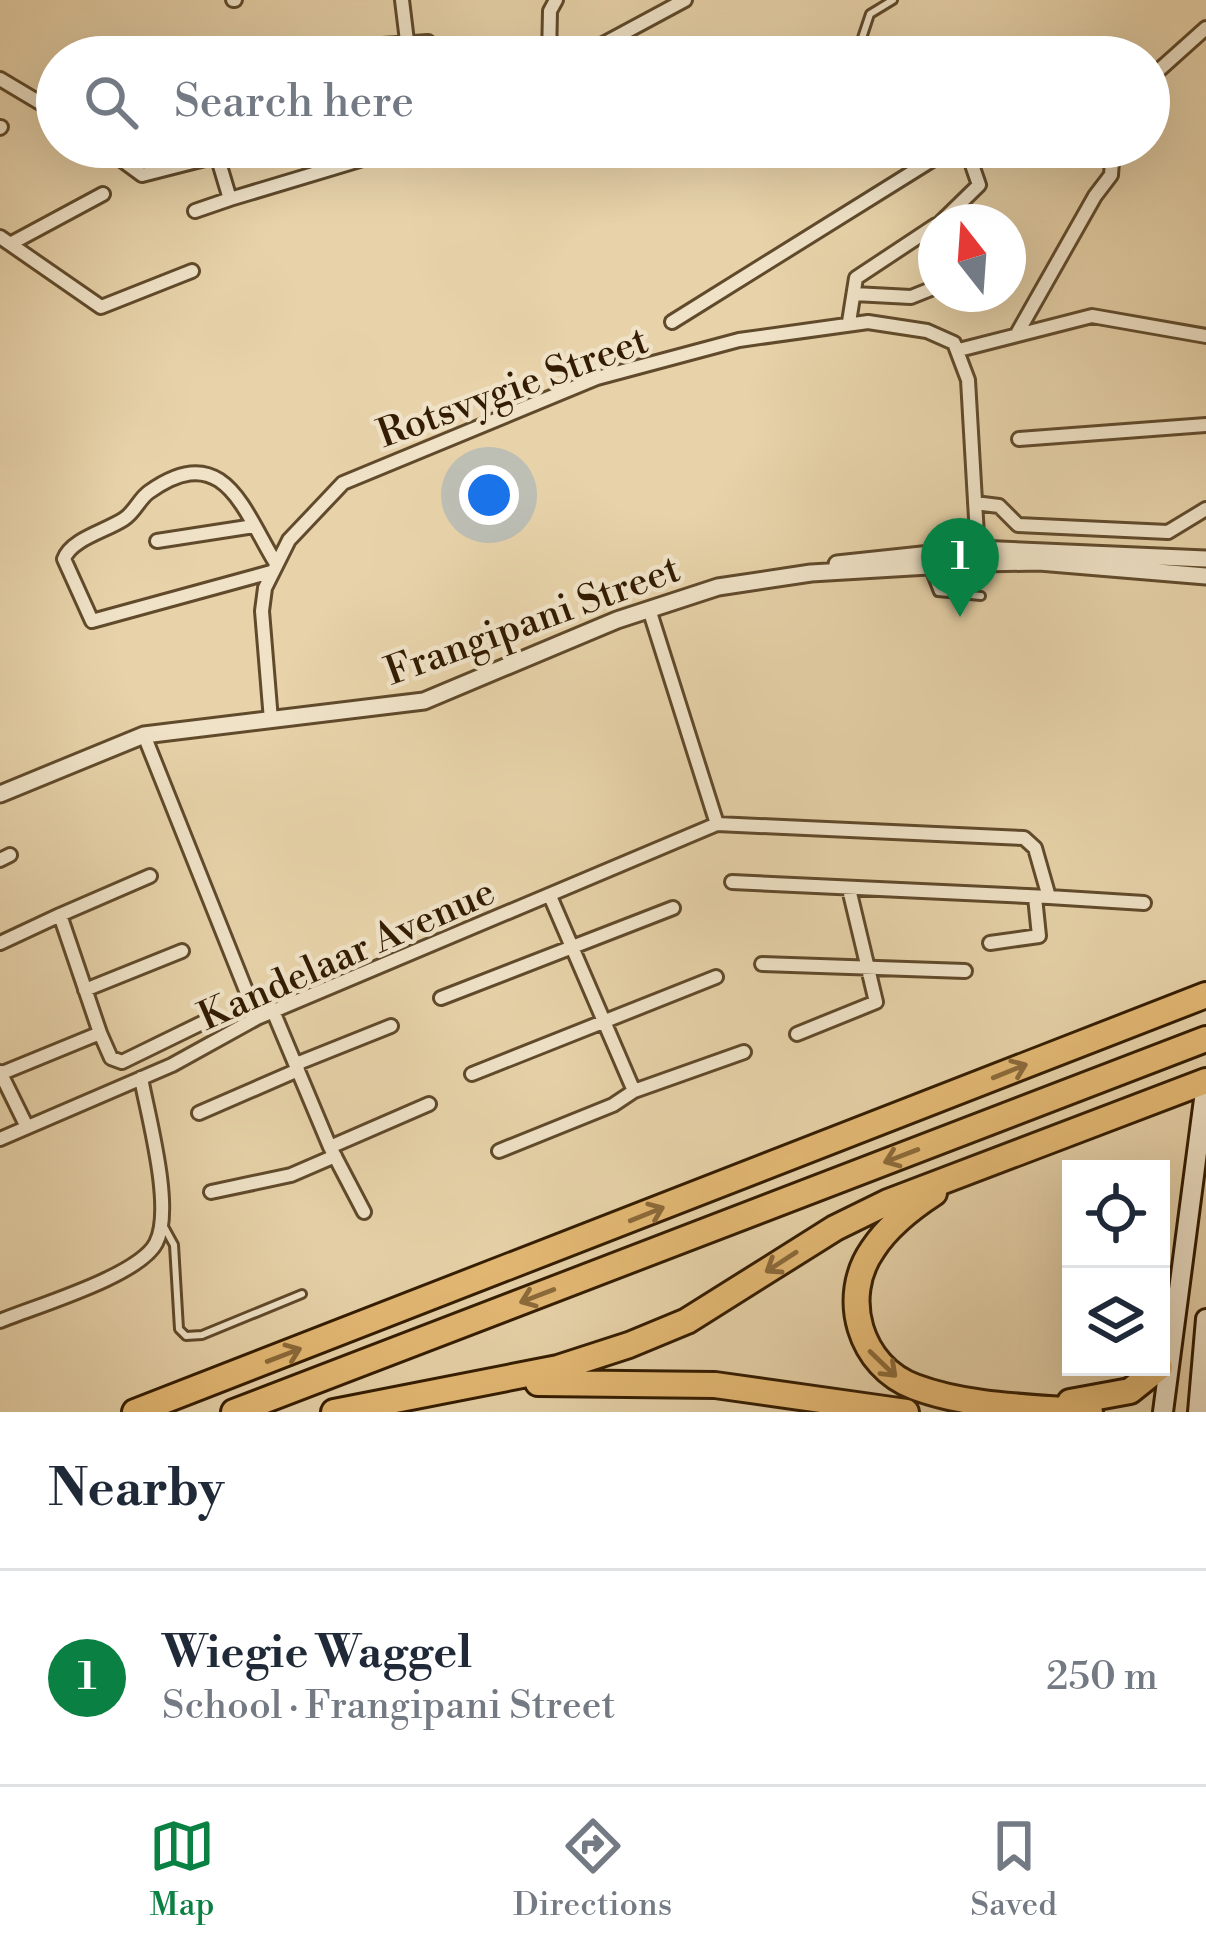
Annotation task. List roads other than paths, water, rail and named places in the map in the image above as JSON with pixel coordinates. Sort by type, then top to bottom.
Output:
[{"type":"highway","points":[[135,1412],[1199,996]]},
{"type":"highway","points":[[234,1412],[1206,1039]]},
{"type":"highway","points":[[334,1412],[558,1368],[658,1334],[856,1216],[1206,1085]]},
{"type":"highway","points":[[961,1175],[904,1215],[872,1250],[856,1298],[862,1336],[873,1355],[910,1386],[1090,1412]]},
{"type":"highway","points":[[1038,1407],[1130,1391],[1146,1376]]},
{"type":"highway","points":[[458,1388],[553,1382],[715,1385],[906,1412]]},
{"type":"main road","points":[[1170,1316],[1206,1085]]},
{"type":"main road","points":[[1198,1412],[1206,1319]]},
{"type":"main road","points":[[1163,1376],[1163,1412]]},
{"type":"street","points":[[402,0],[406,36]]},
{"type":"street","points":[[549,36],[549,16],[556,0]]},
{"type":"street","points":[[618,36],[685,0]]},
{"type":"street","points":[[1170,60],[1206,28]]},
{"type":"street","points":[[0,79],[36,100]]},
{"type":"street","points":[[132,168],[142,175],[175,168]]},
{"type":"street","points":[[221,168],[230,200]]},
{"type":"street","points":[[195,212],[334,168]]},
{"type":"street","points":[[672,322],[919,168]]},
{"type":"street","points":[[960,204],[979,185],[973,168]]},
{"type":"street","points":[[1018,332],[1095,196],[1107,185],[1110,168]]},
{"type":"street","points":[[103,194],[5,241],[100,307],[192,271]]},
{"type":"street","points":[[849,322],[856,278],[918,237]]},
{"type":"street","points":[[854,294],[918,294]]},
{"type":"street","points":[[978,556],[968,380],[959,350],[1018,332],[1100,316],[1206,337]]},
{"type":"street","name":"Rotsvygie Street","points":[[272,720],[262,611],[273,567],[304,520],[343,483],[542,398],[740,340],[849,322],[927,331],[959,350]]},
{"type":"street","points":[[1019,439],[1206,425]]},
{"type":"street","points":[[196,472],[211,472],[228,483],[254,526],[273,567],[92,621],[64,559],[69,549],[127,517],[150,491],[196,472]]},
{"type":"street","points":[[975,503],[999,506],[1018,525],[1168,532],[1206,509]]},
{"type":"street","points":[[157,542],[254,526]]},
{"type":"street","name":"Frangipani Street","points":[[0,794],[144,735],[424,700],[649,609],[718,587],[978,556],[1206,576]]},
{"type":"street","name":"Frangipani Street","points":[[811,573],[867,559],[1206,560]]},
{"type":"street","points":[[649,609],[717,824],[1024,838],[1035,848],[1042,897],[1039,936],[990,943]]},
{"type":"street","points":[[144,735],[257,1018]]},
{"type":"street","name":"Kandelaar Avenue","points":[[0,1138],[141,1078],[257,1018],[717,824]]},
{"type":"street","points":[[0,943],[150,876]]},
{"type":"street","points":[[732,882],[1144,903]]},
{"type":"street","points":[[797,1034],[874,1005],[849,890]]},
{"type":"street","points":[[550,896],[634,1091]]},
{"type":"street","points":[[441,998],[673,908]]},
{"type":"street","points":[[60,915],[111,1058],[122,1062],[206,1021]]},
{"type":"street","points":[[85,990],[182,951]]},
{"type":"street","points":[[762,964],[965,971]]},
{"type":"street","points":[[472,1074],[716,977]]},
{"type":"street","points":[[273,1011],[332,1151],[364,1212]]},
{"type":"street","points":[[199,1113],[391,1026]]},
{"type":"street","points":[[26,1127],[0,1073],[100,1033]]},
{"type":"street","points":[[499,1151],[613,1105],[634,1091],[744,1052]]},
{"type":"street","points":[[0,1321],[138,1262],[156,1244],[161,1222],[141,1078]]},
{"type":"street","points":[[211,1192],[291,1175],[429,1103]]},
{"type":"lane","points":[[863,36],[870,14],[893,0]]},
{"type":"lane","points":[[929,565],[938,592],[981,596]]},
{"type":"lane","points":[[161,1222],[174,1245],[179,1329],[186,1336],[202,1335],[302,1294]]},
{"type":"place","name":"Wiegie Waggel","points":[[960,617]]}]
